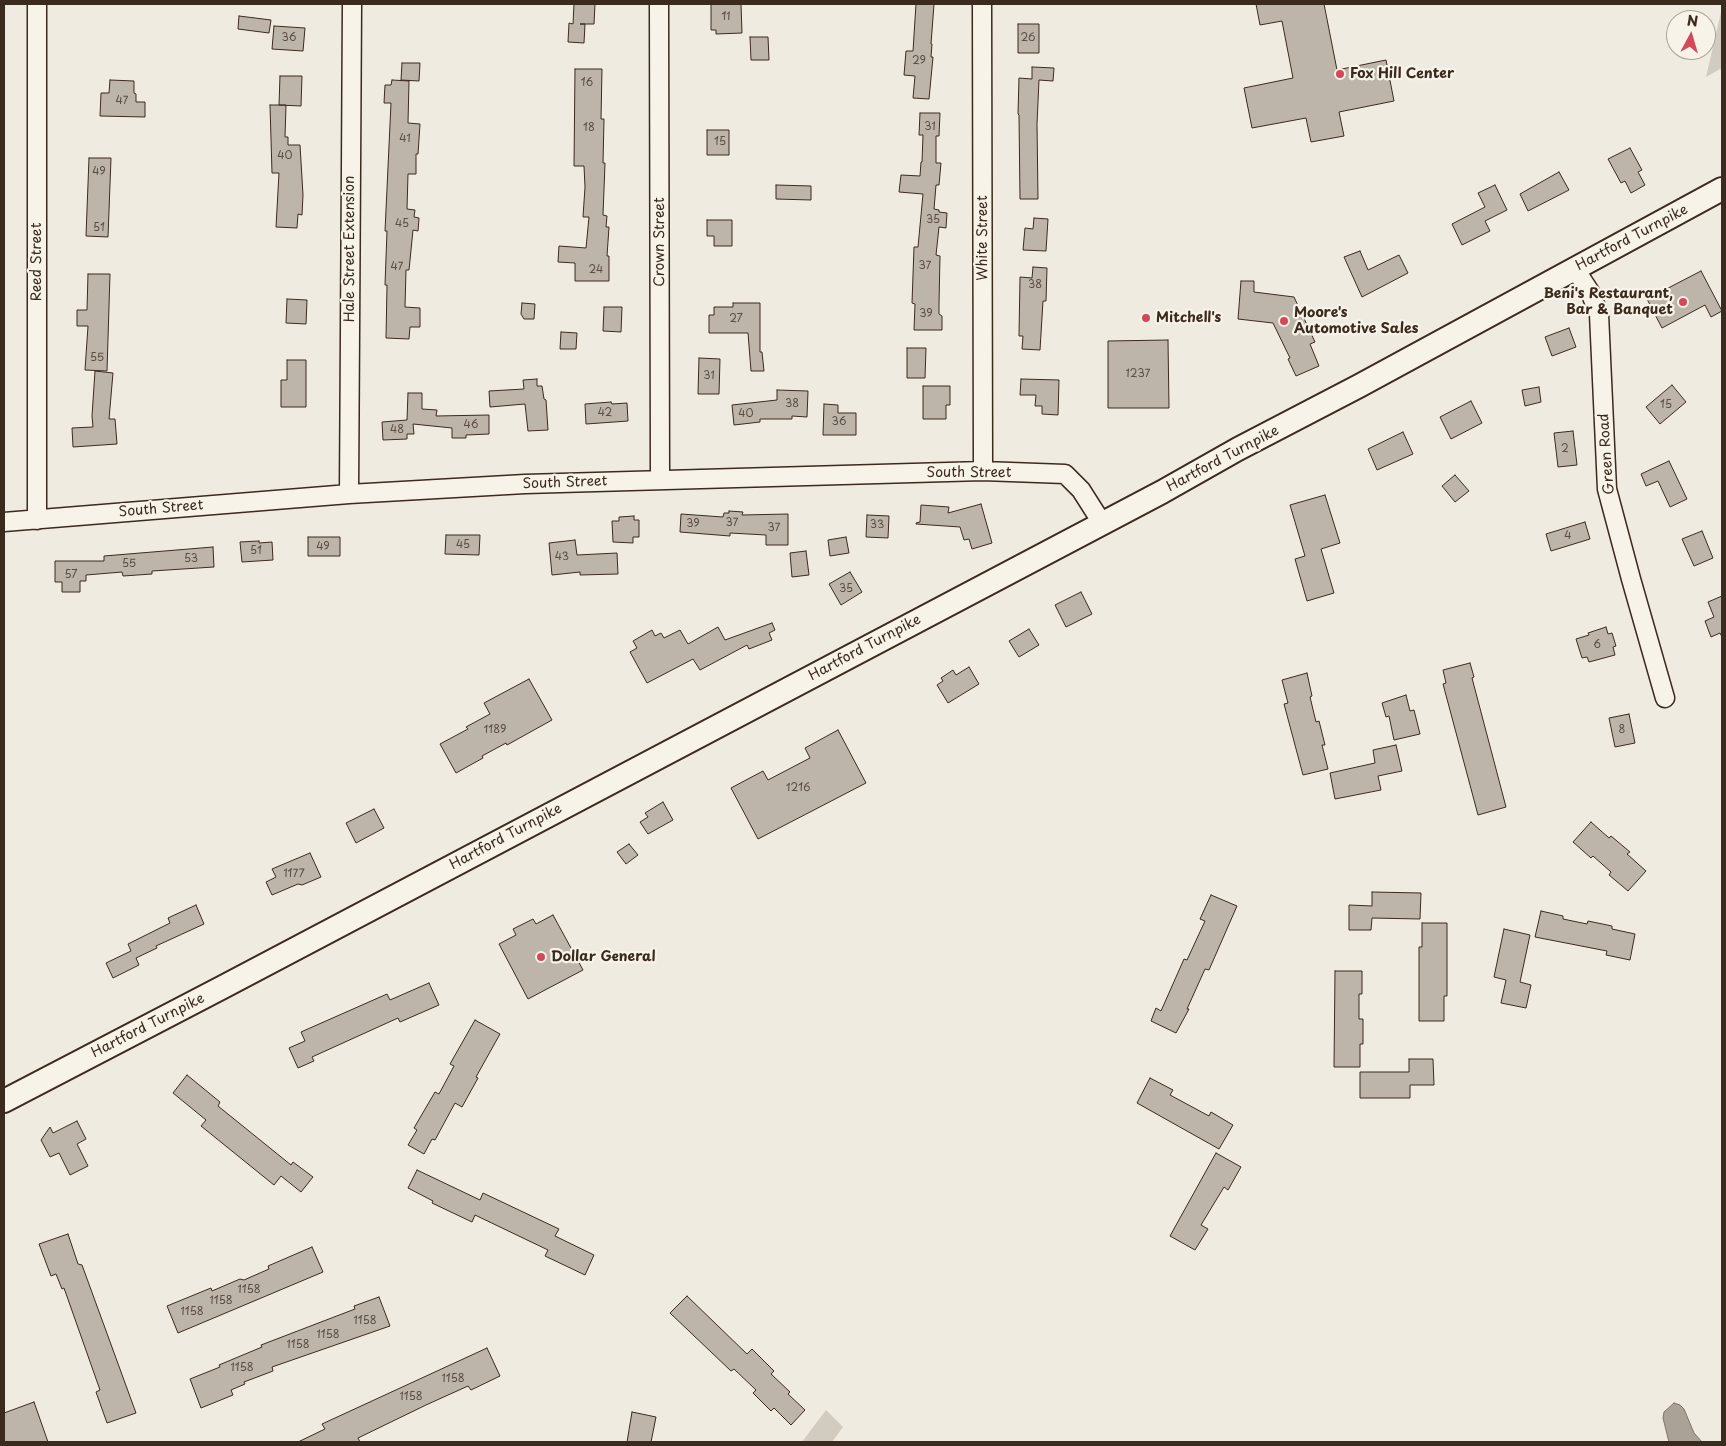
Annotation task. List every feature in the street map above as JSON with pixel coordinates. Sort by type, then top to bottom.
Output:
[{"type":"main road","name":"Hartford Turnpike","points":[[4,1101],[1102,523],[1722,189]]},
{"type":"street","name":"Reed Street","points":[[37,4],[37,520]]},
{"type":"street","name":"Hale Street Extension","points":[[349,494],[352,4]]},
{"type":"street","name":"Crown Street","points":[[659,4],[660,480]]},
{"type":"street","name":"White Street","points":[[982,4],[984,471]]},
{"type":"street","name":"Green Road","points":[[1575,269],[1590,292],[1599,314],[1607,488],[1665,698]]},
{"type":"street","name":"South Street","points":[[4,522],[349,494],[525,484],[984,471],[1065,474],[1082,490],[1102,523]]},
{"type":"shaded area","points":[[1722,8],[1722,72],[1720,69],[1706,77],[1710,60],[1716,60],[1716,34]]},
{"type":"shaded area","points":[[1674,1403],[1684,1409],[1694,1433],[1702,1442],[1669,1442],[1663,1418],[1664,1412]]},
{"type":"shaded area","points":[[826,1410],[843,1427],[832,1442],[802,1442]]},
{"type":"building","points":[[574,4],[595,4],[594,24],[585,24],[584,43],[568,42],[569,23],[573,24]]},
{"type":"building","points":[[711,4],[741,4],[742,33],[716,34],[716,30],[711,30]]},
{"type":"building","points":[[916,4],[934,4],[931,44],[931,57],[933,57],[929,99],[913,98],[915,76],[904,75],[906,51],[913,51]]},
{"type":"building","name":"Fox Hill Center","points":[[1256,4],[1324,4],[1337,70],[1386,60],[1394,101],[1339,112],[1344,136],[1311,142],[1306,118],[1252,128],[1244,88],[1293,78],[1282,21],[1260,25]]},
{"type":"building","points":[[239,16],[271,20],[269,33],[238,29]]},
{"type":"building","points":[[1018,24],[1039,24],[1039,53],[1018,53]]},
{"type":"building","points":[[274,26],[305,28],[303,51],[272,49]]},
{"type":"building","points":[[750,37],[768,37],[769,60],[751,60]]},
{"type":"building","points":[[402,63],[420,63],[419,81],[401,80]]},
{"type":"building","points":[[1032,67],[1054,68],[1053,81],[1039,80],[1037,124],[1038,199],[1020,199],[1019,78],[1032,79]]},
{"type":"building","points":[[575,69],[602,69],[601,119],[604,119],[603,163],[605,163],[603,215],[607,216],[606,227],[609,227],[607,256],[609,256],[609,281],[575,281],[575,263],[558,262],[559,246],[586,248],[589,217],[583,217],[584,166],[574,166]]},
{"type":"building","points":[[280,76],[302,76],[301,106],[279,105]]},
{"type":"building","points":[[110,80],[134,81],[136,102],[145,102],[145,117],[100,116],[101,93],[109,93]]},
{"type":"building","points":[[392,80],[409,81],[408,123],[420,124],[418,154],[416,154],[416,174],[408,174],[407,209],[415,210],[414,217],[419,218],[418,231],[413,230],[409,270],[406,270],[405,307],[420,308],[420,327],[410,327],[409,339],[386,338],[387,231],[385,231],[391,103],[384,103],[385,85],[391,85]]},
{"type":"building","points":[[270,105],[286,105],[285,137],[288,137],[288,145],[300,145],[303,195],[302,215],[298,214],[297,228],[276,227],[279,173],[272,173]]},
{"type":"building","points":[[920,113],[940,113],[939,136],[936,136],[936,163],[941,163],[939,185],[936,185],[934,209],[947,213],[946,228],[939,227],[936,255],[940,256],[939,314],[942,316],[942,330],[914,330],[915,304],[912,303],[914,247],[918,247],[923,194],[899,192],[901,175],[920,176],[923,135],[919,135]]},
{"type":"building","points":[[707,130],[729,130],[729,155],[707,155]]},
{"type":"building","points":[[1630,148],[1642,170],[1638,172],[1645,185],[1631,193],[1625,181],[1621,183],[1608,159]]},
{"type":"building","points":[[89,158],[111,158],[108,237],[86,236]]},
{"type":"building","points":[[1559,172],[1569,190],[1528,211],[1520,194]]},
{"type":"building","points":[[776,185],[811,186],[811,200],[776,199]]},
{"type":"building","points":[[1495,185],[1507,210],[1485,221],[1490,231],[1462,245],[1452,224],[1485,207],[1478,193]]},
{"type":"building","points":[[1034,218],[1048,219],[1046,251],[1023,250],[1025,228],[1033,229]]},
{"type":"building","points":[[707,220],[732,220],[732,246],[714,246],[714,236],[707,236]]},
{"type":"building","points":[[1360,251],[1368,270],[1399,255],[1408,273],[1362,297],[1344,257]]},
{"type":"building","points":[[1033,267],[1047,268],[1046,301],[1043,301],[1040,350],[1022,349],[1023,336],[1019,336],[1020,277],[1032,278]]},
{"type":"building","name":"Beni's Restaurant, Bar & Banquet","points":[[1701,271],[1722,311],[1711,317],[1705,305],[1662,328],[1647,299]]},
{"type":"building","points":[[88,274],[110,274],[107,371],[85,370],[88,326],[77,326],[77,310],[87,310]]},
{"type":"building","points":[[1241,281],[1254,281],[1254,292],[1294,297],[1315,342],[1310,344],[1319,366],[1296,376],[1288,359],[1290,358],[1273,323],[1238,319]]},
{"type":"building","points":[[287,299],[307,300],[306,324],[286,323]]},
{"type":"building","points":[[522,303],[535,304],[534,319],[524,319],[521,314]]},
{"type":"building","points":[[733,303],[760,303],[760,352],[762,352],[764,371],[751,371],[748,333],[709,333],[709,315],[714,315],[714,307],[733,307]]},
{"type":"building","points":[[604,307],[622,307],[621,332],[603,331]]},
{"type":"building","points":[[1569,328],[1576,347],[1552,356],[1545,337]]},
{"type":"building","points":[[561,332],[577,333],[576,349],[560,349]]},
{"type":"building","points":[[1168,340],[1169,408],[1108,408],[1108,341]]},
{"type":"building","points":[[907,348],[926,348],[925,378],[907,378]]},
{"type":"building","points":[[699,358],[720,359],[719,394],[698,394]]},
{"type":"building","points":[[287,360],[306,360],[306,407],[281,407],[281,380],[287,380]]},
{"type":"building","points":[[95,371],[113,373],[109,419],[115,419],[117,444],[73,447],[72,428],[93,427]]},
{"type":"building","points":[[537,379],[537,386],[542,386],[544,399],[546,400],[548,430],[528,431],[525,404],[490,407],[489,391],[524,389],[523,380]]},
{"type":"building","points":[[1021,379],[1059,380],[1058,415],[1042,414],[1042,406],[1035,406],[1036,395],[1020,395]]},
{"type":"building","points":[[1672,385],[1686,402],[1660,424],[1646,407]]},
{"type":"building","points":[[923,386],[950,386],[950,405],[946,405],[946,419],[923,419]]},
{"type":"building","points":[[1539,387],[1541,402],[1525,406],[1522,390]]},
{"type":"building","points":[[777,390],[808,391],[807,417],[792,416],[792,419],[760,419],[760,422],[734,425],[732,405],[777,400]]},
{"type":"building","points":[[408,393],[422,393],[422,409],[437,410],[436,416],[489,415],[489,434],[466,435],[466,438],[452,438],[452,428],[413,424],[414,434],[407,434],[407,439],[383,440],[382,422],[407,420]]},
{"type":"building","points":[[1471,401],[1482,423],[1451,439],[1440,417]]},
{"type":"building","points":[[611,402],[612,404],[627,403],[628,421],[586,424],[585,404]]},
{"type":"building","points":[[824,404],[838,405],[838,413],[856,413],[856,435],[823,435]]},
{"type":"building","points":[[1573,431],[1577,465],[1558,467],[1554,433]]},
{"type":"building","points":[[1403,432],[1413,454],[1377,470],[1368,449]]},
{"type":"building","points":[[1669,461],[1687,499],[1670,507],[1658,481],[1646,486],[1641,474]]},
{"type":"building","points":[[1455,475],[1469,491],[1455,502],[1442,486]]},
{"type":"building","points":[[1325,495],[1340,543],[1321,549],[1334,593],[1307,601],[1295,559],[1305,556],[1290,505]]},
{"type":"building","points":[[981,504],[992,543],[972,549],[969,539],[964,540],[960,527],[916,524],[920,522],[921,505],[949,507],[948,513]]},
{"type":"building","points":[[729,511],[743,512],[742,515],[788,514],[788,545],[766,545],[766,535],[730,533],[730,536],[680,532],[681,514],[723,517],[724,513],[729,513]]},
{"type":"building","points":[[867,515],[889,516],[888,538],[866,537]]},
{"type":"building","points":[[634,516],[634,520],[639,520],[639,537],[633,537],[633,543],[613,542],[612,521],[619,521],[619,517]]},
{"type":"building","points":[[1585,522],[1590,539],[1551,551],[1546,534]]},
{"type":"building","points":[[1702,531],[1713,558],[1694,566],[1682,539]]},
{"type":"building","points":[[446,535],[480,535],[479,555],[445,554]]},
{"type":"building","points":[[308,537],[340,537],[340,556],[308,556]]},
{"type":"building","points":[[846,537],[849,553],[830,556],[828,540]]},
{"type":"building","points":[[575,540],[577,555],[617,553],[618,574],[580,575],[580,572],[552,575],[549,543]]},
{"type":"building","points":[[259,541],[259,543],[272,542],[273,560],[242,562],[240,542]]},
{"type":"building","points":[[213,547],[214,567],[152,571],[152,574],[123,576],[122,572],[86,575],[86,581],[80,581],[80,592],[62,592],[62,582],[55,582],[55,561],[104,561],[104,556]]},
{"type":"building","points":[[806,551],[809,575],[792,577],[790,553]]},
{"type":"building","points":[[850,572],[862,592],[841,605],[829,584]]},
{"type":"building","points":[[1081,592],[1092,614],[1066,627],[1055,605]]},
{"type":"building","points":[[1722,596],[1722,637],[1720,633],[1711,637],[1705,621],[1714,617],[1708,602]]},
{"type":"building","points":[[772,623],[775,630],[769,633],[772,640],[749,649],[747,645],[700,670],[693,659],[647,683],[630,652],[637,648],[633,641],[652,630],[655,636],[661,633],[664,638],[680,630],[688,644],[718,627],[725,640]]},
{"type":"building","points":[[1606,627],[1608,634],[1612,633],[1616,646],[1613,647],[1615,655],[1589,662],[1587,657],[1582,658],[1576,639]]},
{"type":"building","points":[[1029,629],[1039,645],[1019,657],[1009,641]]},
{"type":"building","points":[[1470,663],[1474,677],[1472,678],[1506,807],[1478,815],[1443,684],[1446,683],[1443,670]]},
{"type":"building","points":[[969,667],[979,684],[948,703],[937,685],[943,681],[941,678],[953,670],[956,675]]},
{"type":"building","points":[[1307,673],[1316,722],[1319,721],[1325,745],[1322,745],[1328,769],[1303,775],[1284,704],[1288,703],[1282,680]]},
{"type":"building","points":[[529,679],[552,720],[507,745],[506,743],[482,756],[483,758],[456,773],[440,744],[468,729],[466,727],[490,714],[484,703]]},
{"type":"building","points":[[1406,695],[1410,711],[1414,710],[1420,734],[1394,740],[1389,716],[1386,717],[1382,703]]},
{"type":"building","points":[[1629,714],[1635,743],[1615,747],[1609,718]]},
{"type":"building","points":[[838,730],[866,783],[758,839],[731,788],[763,771],[768,780],[810,758],[805,748]]},
{"type":"building","points":[[1396,745],[1402,771],[1378,776],[1381,790],[1335,799],[1330,773],[1375,763],[1373,750]]},
{"type":"building","points":[[663,802],[673,820],[648,834],[640,822],[648,817],[645,813]]},
{"type":"building","points":[[374,809],[384,828],[356,843],[346,823]]},
{"type":"building","points":[[1591,822],[1609,838],[1611,836],[1630,852],[1627,854],[1646,871],[1628,891],[1609,875],[1611,872],[1573,842]]},
{"type":"building","points":[[629,844],[638,855],[626,864],[617,852]]},
{"type":"building","points":[[310,853],[321,877],[272,895],[266,882],[276,877],[272,869]]},
{"type":"building","points":[[1372,892],[1421,893],[1420,919],[1372,918],[1371,930],[1349,930],[1349,905],[1372,906]]},
{"type":"building","points":[[1211,895],[1237,906],[1209,970],[1205,969],[1187,1009],[1189,1009],[1176,1033],[1151,1021],[1156,1008],[1161,1011],[1184,959],[1187,960],[1205,921],[1200,919]]},
{"type":"building","points":[[196,905],[204,924],[156,946],[157,948],[136,958],[139,965],[113,978],[106,963],[131,951],[128,944],[170,923],[168,918]]},
{"type":"building","points":[[1541,911],[1563,916],[1563,919],[1587,924],[1588,921],[1612,926],[1612,929],[1635,934],[1630,960],[1606,955],[1607,951],[1535,937]]},
{"type":"building","name":"Dollar General","points":[[553,915],[583,970],[528,999],[499,944],[516,935],[513,929],[533,919],[536,924]]},
{"type":"building","points":[[1422,923],[1447,923],[1447,996],[1444,996],[1444,1021],[1419,1021],[1419,947],[1422,947]]},
{"type":"building","points":[[1504,929],[1530,935],[1520,982],[1531,985],[1526,1008],[1501,1003],[1506,980],[1494,977]]},
{"type":"building","points":[[1335,971],[1362,971],[1362,994],[1359,994],[1359,1019],[1363,1019],[1363,1044],[1360,1044],[1360,1067],[1334,1067]]},
{"type":"building","points":[[429,983],[439,1005],[400,1022],[398,1018],[312,1057],[314,1061],[298,1068],[289,1048],[305,1041],[301,1032],[387,994],[390,1000]]},
{"type":"building","points":[[475,1020],[500,1034],[462,1107],[455,1103],[435,1140],[432,1139],[424,1154],[408,1145],[417,1130],[414,1128],[435,1092],[439,1094],[454,1066],[450,1064]]},
{"type":"building","points":[[1409,1059],[1433,1059],[1434,1085],[1410,1085],[1410,1098],[1360,1098],[1360,1072],[1409,1072]]},
{"type":"building","points":[[187,1075],[220,1102],[218,1106],[291,1165],[293,1162],[313,1177],[301,1192],[281,1176],[274,1185],[201,1126],[206,1120],[173,1093]]},
{"type":"building","points":[[1150,1078],[1173,1090],[1170,1095],[1209,1116],[1211,1112],[1233,1125],[1219,1149],[1137,1103]]},
{"type":"building","points":[[77,1121],[86,1139],[77,1144],[88,1166],[70,1175],[59,1153],[50,1157],[41,1140],[50,1127],[53,1133]]},
{"type":"building","points":[[1216,1153],[1241,1167],[1228,1190],[1224,1187],[1201,1225],[1208,1229],[1195,1250],[1170,1236]]},
{"type":"building","points":[[417,1170],[480,1200],[483,1193],[559,1229],[555,1236],[594,1255],[585,1275],[545,1256],[548,1250],[475,1215],[472,1222],[432,1203],[433,1201],[408,1188]]},
{"type":"building","points":[[68,1234],[78,1264],[82,1265],[136,1413],[107,1423],[96,1392],[100,1390],[64,1288],[62,1289],[56,1274],[51,1276],[39,1244]]},
{"type":"building","points":[[312,1247],[323,1272],[178,1333],[167,1306],[211,1288],[212,1291],[240,1279],[244,1280],[269,1269],[268,1266]]},
{"type":"building","points":[[687,1296],[747,1354],[752,1349],[774,1371],[771,1374],[805,1410],[791,1425],[774,1408],[771,1411],[753,1393],[756,1390],[734,1369],[731,1371],[670,1313]]},
{"type":"building","points":[[379,1297],[390,1326],[272,1367],[273,1371],[244,1382],[245,1384],[231,1390],[233,1395],[201,1408],[190,1379],[262,1347],[261,1345],[355,1309],[354,1306]]},
{"type":"building","points":[[487,1348],[500,1376],[471,1390],[468,1386],[426,1405],[358,1438],[360,1442],[298,1442],[325,1429],[322,1424]]},
{"type":"building","points":[[34,1402],[48,1442],[4,1442],[4,1413]]},
{"type":"building","points":[[632,1412],[656,1417],[651,1442],[627,1442]]},
{"type":"place","name":"Fox Hill Center","points":[[1340,74]]},
{"type":"place","name":"Beni's Restaurant, Bar & Banquet","points":[[1683,302]]},
{"type":"place","name":"Mitchell's","points":[[1146,318]]},
{"type":"place","name":"Moore's Automotive Sales","points":[[1284,321]]},
{"type":"place","name":"Dollar General","points":[[541,957]]}]
